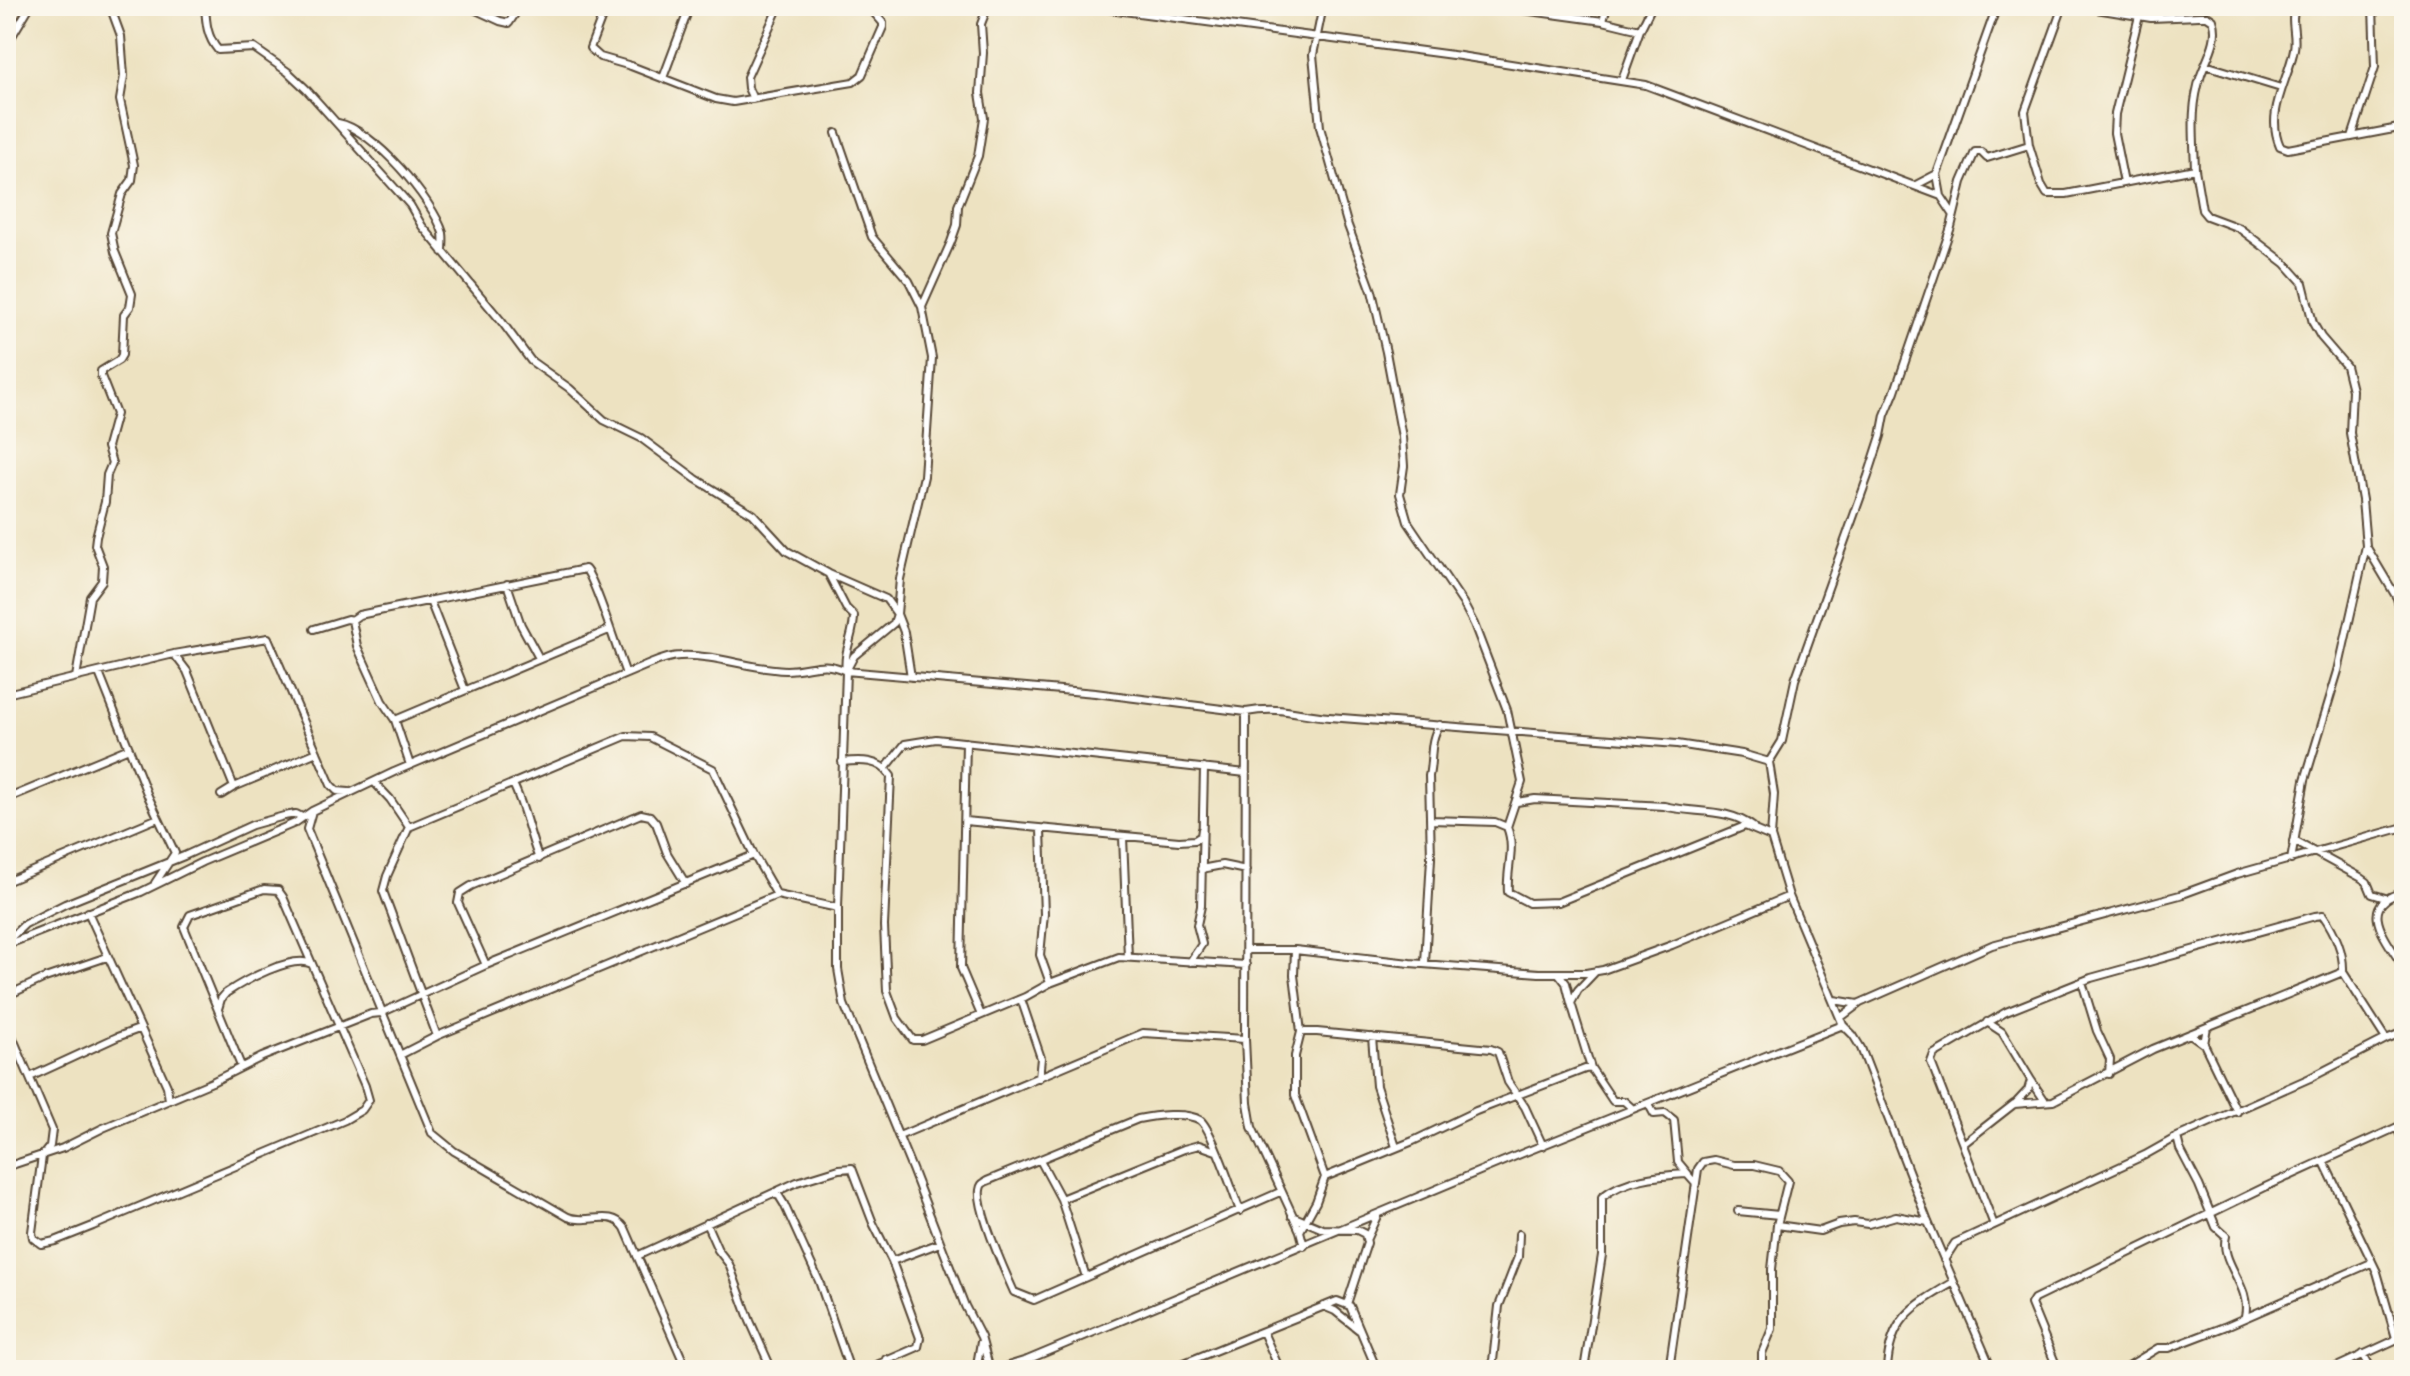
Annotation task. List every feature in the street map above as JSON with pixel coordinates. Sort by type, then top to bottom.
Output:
[{"type":"highway","points":[[6,18],[13,6]]},
{"type":"street","points":[[6,46],[30,6]]},
{"type":"street","points":[[76,677],[90,597],[102,581],[103,566],[95,545],[105,502],[107,475],[112,463],[107,447],[116,414],[105,393],[101,371],[122,355],[124,315],[130,307],[132,294],[115,252],[111,233],[122,194],[132,180],[134,165],[120,100],[124,76],[121,36],[110,6]]},
{"type":"street","points":[[209,6],[206,28],[218,50],[254,48],[288,72],[410,205],[422,226],[531,361],[569,388],[604,420],[641,438],[696,479],[753,514],[787,551],[886,599],[897,614],[904,632],[911,677]]},
{"type":"street","points":[[467,6],[509,23],[520,6]]},
{"type":"street","points":[[606,6],[590,48],[600,57],[716,99],[733,102],[853,82],[862,75],[883,27],[868,6]]},
{"type":"street","points":[[663,78],[690,6]]},
{"type":"street","points":[[753,99],[747,77],[779,6]]},
{"type":"street","points":[[922,307],[951,242],[957,225],[958,206],[975,169],[980,148],[984,118],[980,93],[983,53],[981,24],[988,6]]},
{"type":"street","points":[[1086,6],[1622,80],[1661,89],[1941,196]]},
{"type":"street","points":[[1323,6],[1313,55],[1320,127],[1347,223],[1372,291],[1399,416],[1404,466],[1400,494],[1408,522],[1474,624],[1512,731],[1522,782],[1507,827],[1512,848],[1508,892],[1529,903],[1568,899],[1745,826],[1771,837]]},
{"type":"street","points":[[1494,6],[1532,8],[1640,30]]},
{"type":"street","points":[[1603,21],[1607,6]]},
{"type":"street","points":[[1622,80],[1652,6]]},
{"type":"street","points":[[1953,214],[1941,196],[1937,174],[1997,6]]},
{"type":"street","points":[[2063,6],[2025,111],[2029,145],[2047,194],[2066,194],[2195,169]]},
{"type":"street","points":[[2078,6],[2139,16],[2207,16],[2213,20],[2215,35],[2192,118],[2195,169],[2202,210],[2207,216],[2239,228],[2285,263],[2303,283],[2308,309],[2321,337],[2346,366],[2353,406],[2350,433],[2362,500],[2366,546],[2341,659],[2305,780],[2291,860]]},
{"type":"street","points":[[2296,6],[2291,20],[2295,46],[2281,88],[2274,133],[2284,149],[2404,127]]},
{"type":"street","points":[[2352,137],[2375,67],[2373,6]]},
{"type":"street","points":[[2124,183],[2114,133],[2115,114],[2139,16]]},
{"type":"street","points":[[2205,65],[2281,88]]},
{"type":"street","points":[[338,123],[352,127],[380,147],[415,185],[443,233],[443,252]]},
{"type":"street","points":[[836,133],[872,237],[909,281],[922,307],[932,358],[924,476],[900,579],[897,614],[894,623],[854,656],[846,671]]},
{"type":"street","points":[[1992,1370],[1934,1237],[1861,1048],[1842,1022],[1789,896],[1771,837],[1774,794],[1769,762],[1782,741],[1795,680],[1868,476],[1962,182],[1975,152],[1981,152],[1987,158],[2029,145]]},
{"type":"street","points":[[1914,186],[1937,174]]},
{"type":"street","points":[[2366,546],[2397,598],[2404,625]]},
{"type":"street","points":[[314,629],[352,620],[359,615],[585,569],[593,579],[626,674]]},
{"type":"street","points":[[829,574],[846,608],[854,616],[846,653],[838,908],[838,969],[844,1004],[992,1370],[1027,1360],[1842,1022],[1858,1004],[1992,945],[2180,895],[2237,874],[2404,827]]},
{"type":"street","points":[[507,584],[521,625],[539,658]]},
{"type":"street","points":[[430,601],[465,690]]},
{"type":"street","points":[[352,620],[357,646],[382,701],[395,720],[410,765]]},
{"type":"street","points":[[395,720],[609,630]]},
{"type":"street","points":[[6,694],[174,654],[268,638],[331,785],[337,791],[349,792]]},
{"type":"street","points":[[174,654],[187,671],[234,787]]},
{"type":"street","points":[[6,944],[152,886],[295,823],[349,792],[563,698],[678,655],[790,670],[821,664],[834,665],[846,671],[1095,693],[1246,712],[1290,709],[1303,714],[1677,744],[1742,754],[1769,762]]},
{"type":"street","points":[[99,673],[175,853],[202,862]]},
{"type":"street","points":[[1487,729],[1503,721],[1507,710]]},
{"type":"street","points":[[1246,712],[1245,1039],[1252,1127],[1304,1246]]},
{"type":"street","points":[[1425,963],[1431,820],[1429,776],[1433,764],[1434,734],[1440,725]]},
{"type":"street","points":[[437,1036],[383,891],[409,827],[626,736],[650,737],[713,769],[777,895]]},
{"type":"street","points":[[886,768],[905,744],[936,739],[1246,773]]},
{"type":"street","points":[[966,742],[961,968],[981,1015]]},
{"type":"street","points":[[6,799],[129,748]]},
{"type":"street","points":[[221,795],[317,752]]},
{"type":"street","points":[[842,762],[868,761],[886,768],[891,776],[884,938],[887,991],[905,1033],[913,1040],[922,1040],[1021,999],[1050,983],[1119,957],[1246,965]]},
{"type":"street","points":[[1190,962],[1202,944],[1197,925],[1201,906],[1204,768]]},
{"type":"street","points":[[374,782],[409,827]]},
{"type":"street","points":[[513,784],[522,802],[539,859]]},
{"type":"street","points":[[323,806],[331,794],[331,785]]},
{"type":"street","points":[[1517,802],[1535,799],[1664,806],[1684,811],[1715,812],[1744,820],[1755,829]]},
{"type":"street","points":[[312,811],[307,829],[432,1133],[443,1143],[568,1217],[579,1221],[609,1217],[620,1221],[687,1370]]},
{"type":"street","points":[[6,944],[17,930],[37,917],[252,825],[296,814],[302,817]]},
{"type":"street","points":[[486,965],[458,903],[460,893],[641,814],[650,816],[656,823],[667,853],[686,884]]},
{"type":"street","points":[[6,882],[158,818]]},
{"type":"street","points":[[1431,820],[1495,822],[1507,827]]},
{"type":"street","points":[[965,821],[1123,837],[1195,840],[1201,836],[1202,829]]},
{"type":"street","points":[[295,823],[307,829]]},
{"type":"street","points":[[1041,830],[1044,914],[1040,955],[1050,983]]},
{"type":"street","points":[[1123,837],[1128,957]]},
{"type":"street","points":[[2294,841],[2367,882],[2377,907],[2376,918],[2404,968]]},
{"type":"street","points":[[152,886],[175,853]]},
{"type":"street","points":[[6,1167],[42,1156],[212,1082],[241,1066],[381,1013],[486,965],[754,855]]},
{"type":"street","points":[[1201,869],[1222,865],[1246,870]]},
{"type":"street","points":[[6,1022],[52,1130],[50,1146],[42,1156],[32,1232],[33,1238],[41,1244],[105,1221],[357,1114],[369,1100],[278,890],[264,889],[190,915],[184,927],[241,1066]]},
{"type":"street","points":[[2377,907],[2385,898],[2404,892]]},
{"type":"street","points":[[2372,894],[2385,898]]},
{"type":"street","points":[[400,1055],[437,1036],[777,895],[838,908]]},
{"type":"street","points":[[1247,950],[1295,950],[1558,973],[1596,971],[1672,945],[1789,896]]},
{"type":"street","points":[[88,912],[167,1086],[169,1100]]},
{"type":"street","points":[[1994,1225],[1931,1062],[1934,1054],[2002,1014],[2082,982],[2248,933],[2323,915],[2343,957],[2343,972],[2386,1039]]},
{"type":"street","points":[[1295,950],[1294,975],[1301,1032],[1295,1056],[1295,1095],[1325,1177],[1300,1231]]},
{"type":"street","points":[[6,996],[45,978],[107,957]]},
{"type":"street","points":[[218,1009],[226,993],[277,967],[296,960],[312,964]]},
{"type":"street","points":[[1571,1003],[1578,990],[1596,971]]},
{"type":"street","points":[[2014,1104],[2053,1101],[2153,1049],[2343,972]]},
{"type":"street","points":[[1558,973],[1566,983],[1591,1068],[1613,1101],[1624,1101],[1633,1109]]},
{"type":"street","points":[[2082,982],[2097,1031],[2110,1059],[2109,1074]]},
{"type":"street","points":[[1021,999],[1037,1039],[1041,1058],[1039,1078]]},
{"type":"street","points":[[1834,1000],[1858,1004]]},
{"type":"street","points":[[1999,1029],[2002,1014]]},
{"type":"street","points":[[1987,1022],[1999,1029],[2045,1101]]},
{"type":"street","points":[[2204,1044],[2207,1027]]},
{"type":"street","points":[[30,1077],[139,1029]]},
{"type":"street","points":[[1301,1032],[1498,1052],[1515,1096],[1525,1107],[1543,1146]]},
{"type":"street","points":[[1944,1260],[1955,1243],[2404,1032]]},
{"type":"street","points":[[899,1136],[1143,1033],[1245,1039]]},
{"type":"street","points":[[2190,1034],[2204,1044],[2237,1112]]},
{"type":"street","points":[[1372,1037],[1376,1086],[1396,1147]]},
{"type":"street","points":[[1325,1177],[1515,1096],[1591,1068]]},
{"type":"street","points":[[1963,1144],[2014,1104],[2028,1090],[2031,1080]]},
{"type":"street","points":[[1648,1103],[1654,1114],[1665,1113],[1674,1120],[1678,1162],[1696,1185]]},
{"type":"street","points":[[1240,1211],[1202,1121],[1158,1114],[1138,1119],[982,1184],[979,1194],[993,1244],[1014,1292],[1034,1300],[1240,1211],[1280,1192]]},
{"type":"street","points":[[2058,1370],[2031,1304],[2034,1299],[2400,1126],[2404,1144]]},
{"type":"street","points":[[2177,1137],[2210,1215],[2216,1227],[2226,1236],[2226,1253],[2247,1297],[2245,1316]]},
{"type":"street","points":[[1061,1199],[1184,1149],[1199,1145],[1216,1151]]},
{"type":"street","points":[[1040,1160],[1061,1199],[1086,1277]]},
{"type":"street","points":[[1669,1370],[1698,1169],[1703,1162],[1714,1160],[1779,1171],[1788,1181],[1777,1225],[1772,1269],[1772,1329],[1762,1353],[1762,1370]]},
{"type":"street","points":[[2324,1162],[2377,1272],[2400,1337],[2330,1370]]},
{"type":"street","points":[[637,1256],[797,1182],[852,1168],[873,1223],[892,1261],[920,1338],[918,1347],[865,1370]]},
{"type":"street","points":[[1584,1370],[1602,1255],[1602,1197],[1645,1177],[1687,1174],[1698,1169]]},
{"type":"street","points":[[773,1194],[779,1196],[784,1204],[819,1281],[850,1370]]},
{"type":"street","points":[[1738,1211],[1779,1215]]},
{"type":"street","points":[[1292,1216],[1323,1229],[1362,1231],[1367,1238]]},
{"type":"street","points":[[1377,1216],[1347,1304],[1377,1370]]},
{"type":"street","points":[[1777,1225],[1820,1231],[1839,1224],[1868,1224],[1896,1216],[1928,1222]]},
{"type":"street","points":[[706,1223],[718,1250],[729,1264],[772,1370]]},
{"type":"street","points":[[1492,1370],[1499,1306],[1518,1257],[1519,1234]]},
{"type":"street","points":[[1934,1237],[1955,1243]]},
{"type":"street","points":[[892,1261],[940,1243]]},
{"type":"street","points":[[2122,1370],[2158,1348],[2180,1344],[2371,1263]]},
{"type":"street","points":[[1887,1370],[1893,1333],[1899,1321],[1924,1300],[1954,1282]]},
{"type":"street","points":[[1167,1370],[1323,1306],[1337,1301],[1347,1304]]},
{"type":"street","points":[[1323,1306],[1335,1311],[1361,1332]]},
{"type":"street","points":[[1263,1332],[1280,1370]]},
{"type":"street","points":[[976,1370],[981,1337]]},
{"type":"street","points":[[2363,1354],[2372,1370]]},
{"type":"street","points":[[886,1359],[893,1370]]},
{"type":"street","points":[[1188,1361],[1191,1370]]}]
